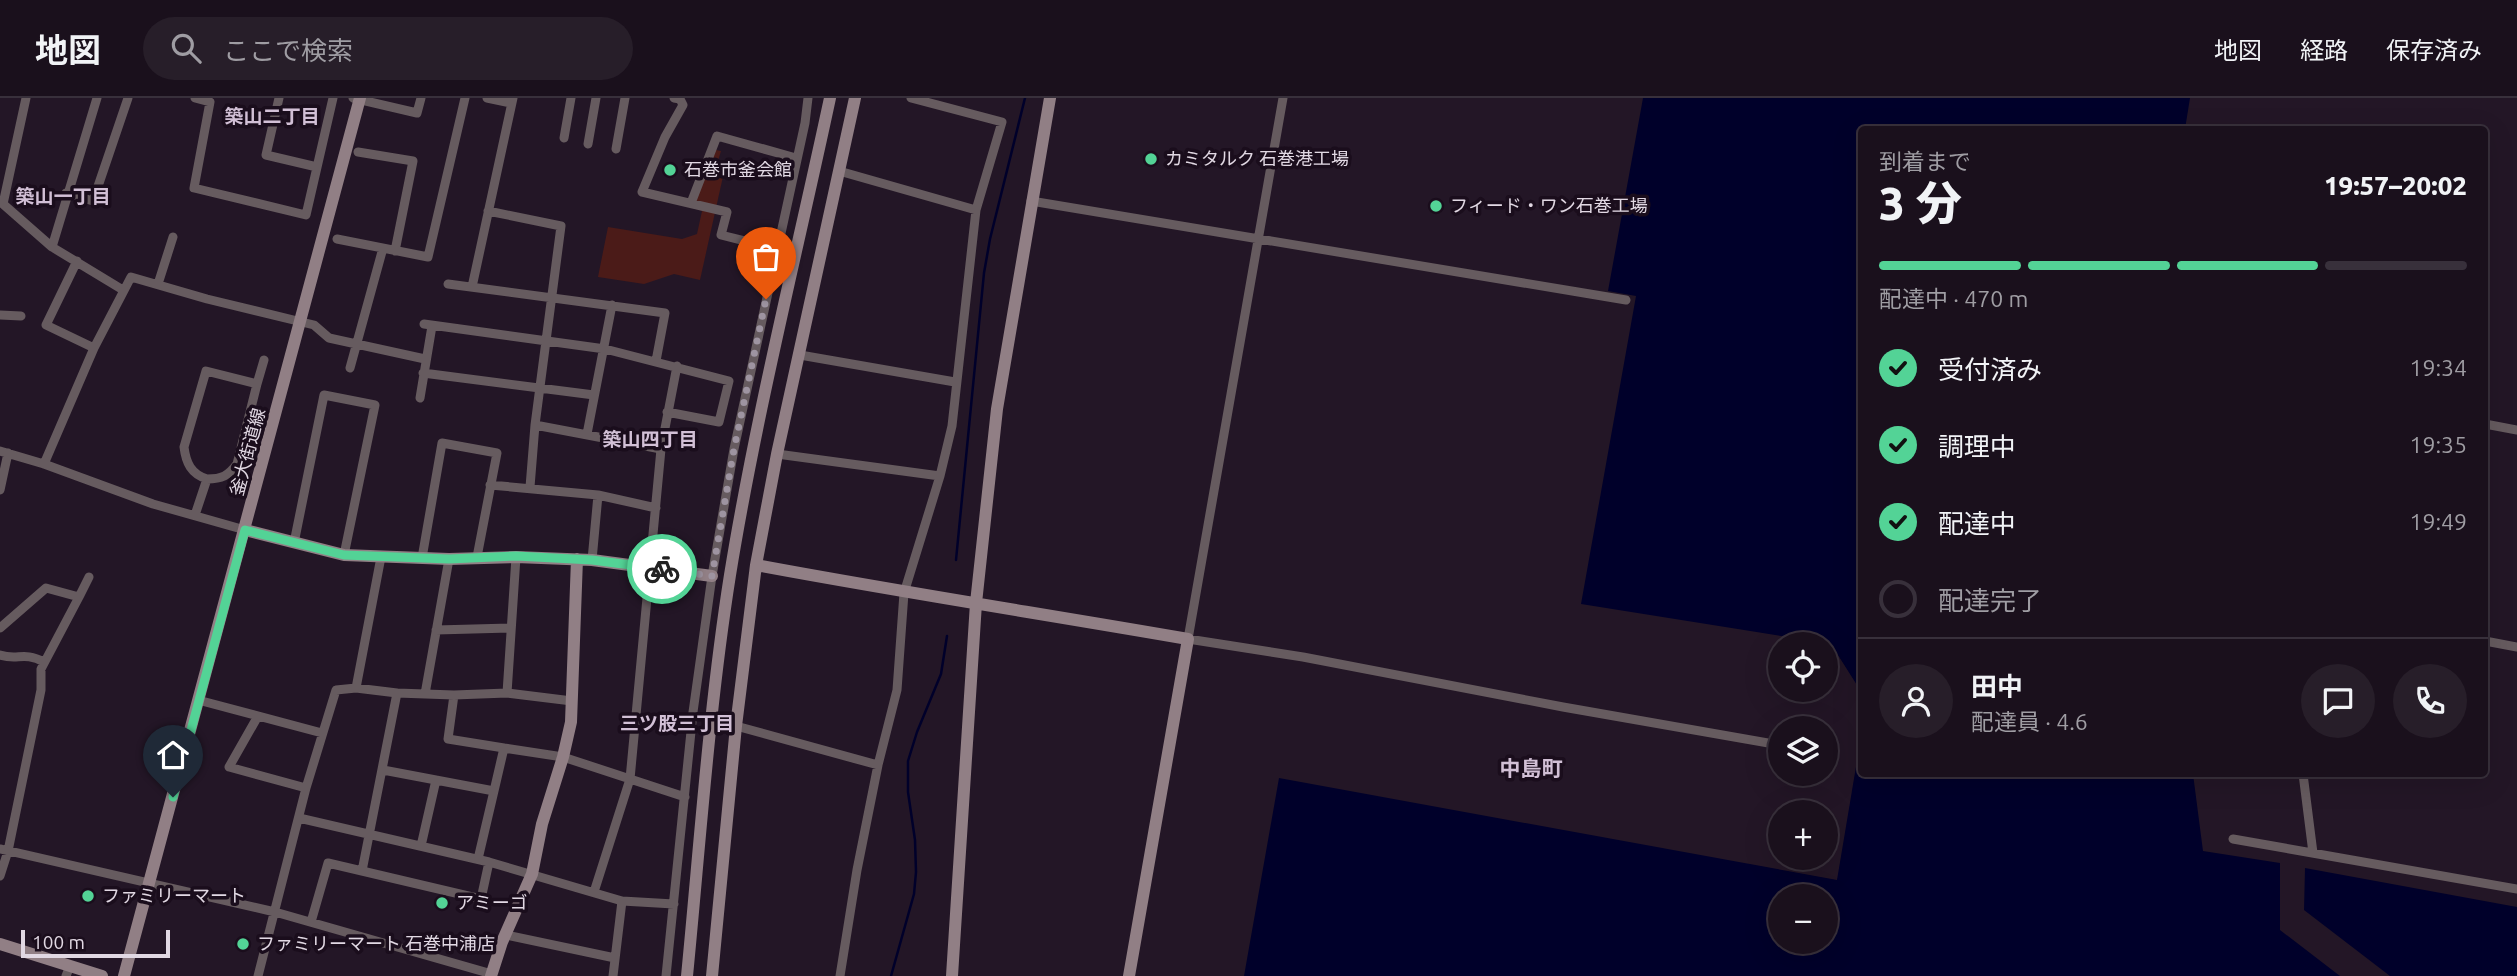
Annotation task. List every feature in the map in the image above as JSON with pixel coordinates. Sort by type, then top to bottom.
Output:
[{"type":"street","points":[[26,98],[3,204],[52,247],[124,290]]},
{"type":"street","points":[[52,247],[66,193],[97,98]]},
{"type":"street","points":[[66,193],[93,201],[128,98]]},
{"type":"street","points":[[195,98],[210,102],[194,188],[306,215],[333,98]]},
{"type":"street","points":[[279,98],[267,155],[317,167]]},
{"type":"street","points":[[358,98],[417,113],[421,98]]},
{"type":"street","name":"釜大街道線","points":[[124,976],[358,98]]},
{"type":"street","points":[[337,239],[428,257],[465,98]]},
{"type":"street","points":[[472,287],[512,101],[487,98]]},
{"type":"street","points":[[564,138],[571,98]]},
{"type":"street","points":[[588,144],[596,98]]},
{"type":"street","points":[[616,149],[625,98]]},
{"type":"street","points":[[674,98],[680,99],[683,105],[665,137],[642,192],[727,212],[721,235],[777,249]]},
{"type":"street","points":[[666,976],[693,712],[712,576],[734,449],[808,98]]},
{"type":"street","points":[[687,976],[712,723],[730,576],[768,383],[830,98]]},
{"type":"street","points":[[712,976],[736,726],[756,565],[777,454],[855,98]]},
{"type":"street","points":[[840,976],[878,765],[897,691],[904,593],[952,426],[976,211],[1002,122],[937,101],[911,98]]},
{"type":"street","points":[[951,976],[976,603],[997,409],[1050,98]]},
{"type":"street","points":[[1129,976],[1283,98]]},
{"type":"street","points":[[691,203],[717,136],[796,158]]},
{"type":"street","points":[[358,152],[413,161],[396,251]]},
{"type":"street","points":[[839,171],[976,211]]},
{"type":"street","points":[[1031,201],[1626,300]]},
{"type":"street","points":[[488,211],[561,226],[530,487]]},
{"type":"street","points":[[158,284],[173,237]]},
{"type":"street","points":[[350,368],[383,248]]},
{"type":"street","points":[[76,261],[46,325],[94,348]]},
{"type":"street","points":[[44,464],[94,348],[131,276],[208,299],[314,325],[329,338],[425,359]]},
{"type":"street","points":[[448,284],[665,313],[656,361]]},
{"type":"street","points":[[587,434],[612,304]]},
{"type":"street","points":[[0,315],[21,316]]},
{"type":"street","points":[[420,398],[428,325],[605,349],[729,381],[719,422],[667,412]]},
{"type":"street","points":[[800,355],[955,382]]},
{"type":"street","points":[[257,384],[206,371],[184,447],[185,459],[198,476],[221,479],[237,464],[264,360]]},
{"type":"street","points":[[594,891],[630,779],[661,449],[677,366]]},
{"type":"street","points":[[423,373],[594,395]]},
{"type":"street","points":[[293,542],[324,394],[375,405],[344,555]]},
{"type":"street","points":[[536,425],[661,449]]},
{"type":"street","points":[[2488,425],[2517,430]]},
{"type":"street","points":[[422,558],[442,443],[497,453],[477,557]]},
{"type":"street","points":[[0,491],[4,452],[153,504],[344,555],[449,559],[516,556],[577,559],[712,576]]},
{"type":"street","points":[[777,454],[940,475]]},
{"type":"street","points":[[195,515],[207,479]]},
{"type":"street","points":[[490,485],[597,495],[656,508]]},
{"type":"street","points":[[592,560],[597,495]]},
{"type":"street","points":[[507,693],[516,556]]},
{"type":"street","points":[[356,688],[382,557]]},
{"type":"street","points":[[425,694],[449,559]]},
{"type":"street","points":[[4,850],[275,912],[492,975],[532,874],[542,824],[564,757],[571,722],[577,559]]},
{"type":"street","points":[[756,565],[904,593],[1303,657],[1563,708],[1768,743]]},
{"type":"street","points":[[0,876],[41,690],[41,669],[89,577]]},
{"type":"street","points":[[0,628],[46,588],[79,597]]},
{"type":"street","points":[[436,630],[511,628]]},
{"type":"street","points":[[2488,642],[2517,647]]},
{"type":"street","points":[[0,655],[31,655],[44,662]]},
{"type":"street","points":[[257,976],[306,788],[336,690],[356,688],[454,695],[507,693],[572,701]]},
{"type":"street","points":[[362,871],[397,693]]},
{"type":"street","points":[[454,695],[448,739],[564,757],[685,797]]},
{"type":"street","points":[[198,700],[322,733]]},
{"type":"street","points":[[258,716],[229,768],[306,788]]},
{"type":"street","points":[[736,726],[878,765]]},
{"type":"street","points":[[478,859],[504,748]]},
{"type":"street","points":[[383,770],[494,791]]},
{"type":"street","points":[[2302,777],[2313,853]]},
{"type":"street","points":[[421,846],[436,780]]},
{"type":"street","points":[[299,818],[478,859],[622,901],[674,904]]},
{"type":"street","points":[[2234,839],[2517,889]]},
{"type":"street","points":[[311,922],[328,863],[481,899],[489,862]]},
{"type":"street","points":[[613,976],[622,901]]},
{"type":"street","points":[[506,934],[615,958]]},
{"type":"street","points":[[0,944],[68,971],[102,976]]},
{"type":"shaded area","points":[[716,150],[721,151],[718,161],[726,163],[700,280],[674,274],[644,284],[598,277],[608,227],[682,239],[697,234],[702,211],[693,208]]},
{"type":"water","points":[[1643,98],[2190,98],[2185,126],[1858,126],[1858,687],[1838,655],[1838,632],[1768,634],[1581,604],[1636,296],[1608,291]]},
{"type":"water","points":[[1858,755],[1858,777],[2193,777],[2203,851],[2280,863],[2280,930],[2340,976],[1244,976],[1279,778],[1768,867],[1768,870],[1837,880]]},
{"type":"water","points":[[2305,868],[2517,907],[2517,976],[2390,976],[2304,910]]},
{"type":"waterway","points":[[956,560],[984,273],[1025,98]]},
{"type":"waterway","points":[[891,976],[914,894],[916,872],[915,840],[908,792],[908,761],[941,674],[947,636]]},
{"type":"way so far","points":[[662,569],[712,576],[734,449],[766,299]]},
{"type":"place","name":"カミタルク 石巻港工場","points":[[1151,159]]},
{"type":"place","name":"石巻市釜会館","points":[[670,170]]},
{"type":"place","name":"フィード・ワン石巻工場","points":[[1436,206]]},
{"type":"place","name":"ファミリーマート","points":[[88,896]]},
{"type":"place","name":"アミーゴ","points":[[442,903]]},
{"type":"place","name":"ファミリーマート 石巻中浦店","points":[[243,944]]},
{"type":"district","name":"築山二丁目","points":[[272,116]]},
{"type":"district","name":"築山一丁目","points":[[63,196]]},
{"type":"district","name":"築山四丁目","points":[[650,439]]},
{"type":"district","name":"三ツ股三丁目","points":[[677,723]]},
{"type":"district","name":"中島町","points":[[1531,769]]},
{"type":"route","points":[[173,797],[245,530],[344,555],[449,559],[516,556],[592,560],[662,569]]}]
